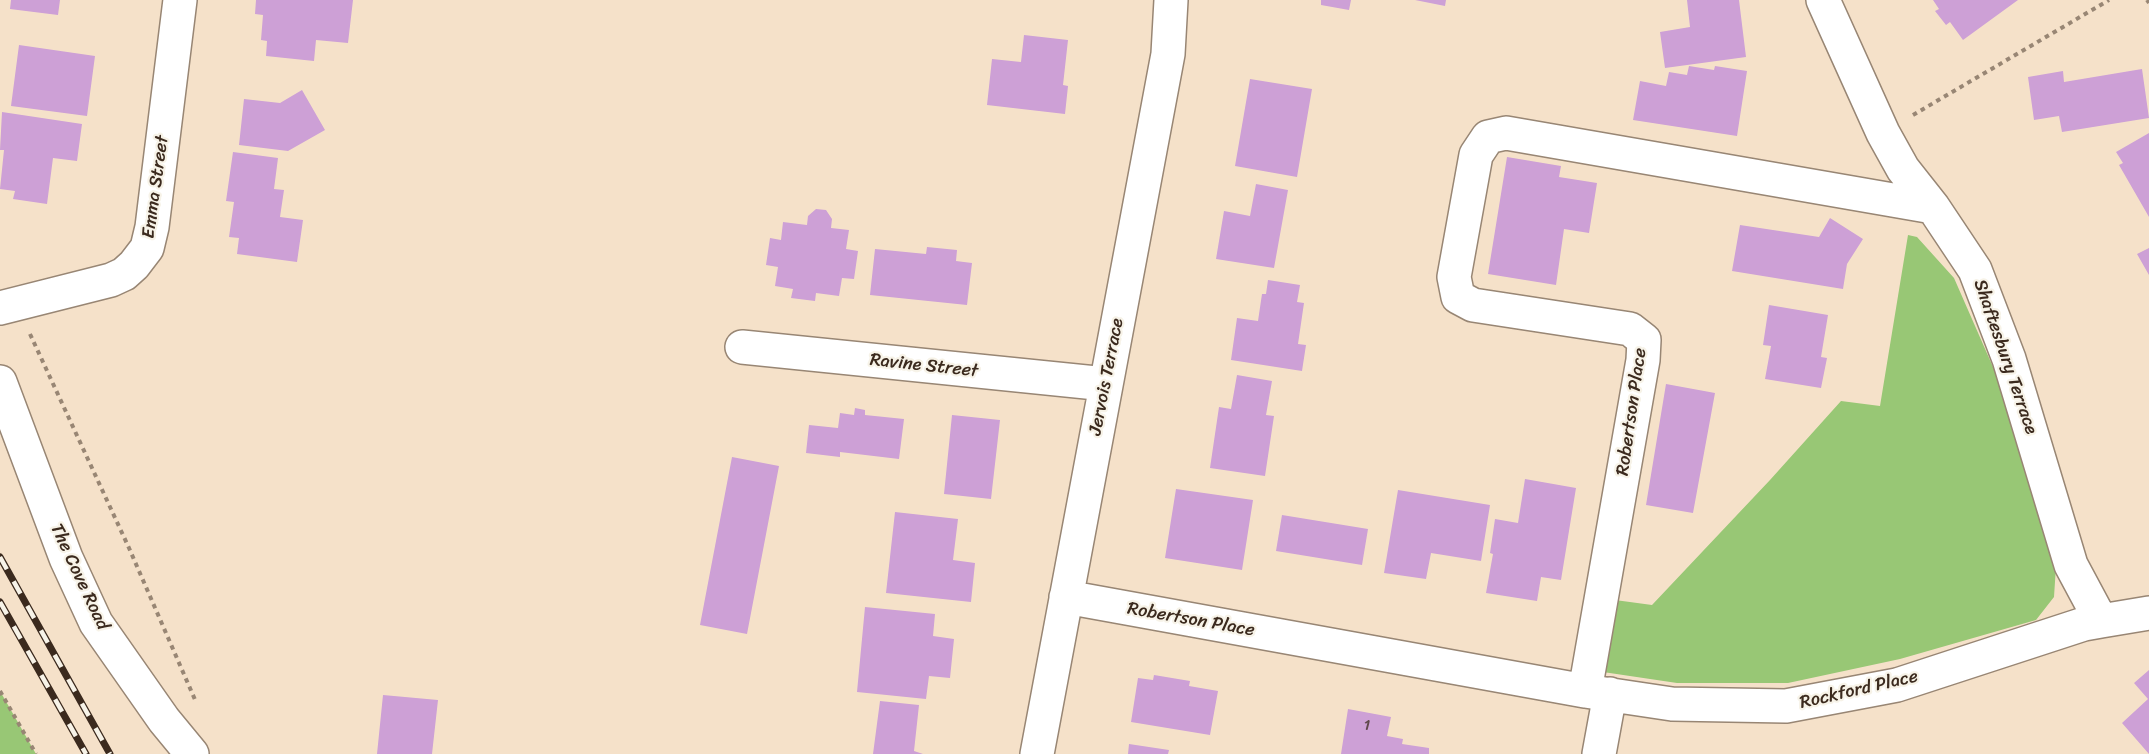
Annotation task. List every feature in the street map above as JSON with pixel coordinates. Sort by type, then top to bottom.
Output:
[{"type":"street","name":"Emma Street","points":[[8,306],[111,280],[124,274],[147,248],[152,227],[180,0]]},
{"type":"street","name":"Jervois Terrace","points":[[1037,754],[1168,54],[1171,0]]},
{"type":"street","points":[[1168,54],[1185,0]]},
{"type":"street","name":"Shaftesbury Terrace","points":[[1823,0],[1883,133],[1903,169],[1933,207],[1975,270],[2009,359],[2071,564],[2101,621]]},
{"type":"street","name":"Robertson Place","points":[[1066,597],[1598,693],[1644,340],[1630,329],[1473,305],[1458,297],[1454,277],[1476,155],[1488,137],[1506,133],[1933,207]]},
{"type":"street","name":"Ravine Street","points":[[742,347],[1106,384]]},
{"type":"street","name":"The Cove Road","points":[[0,382],[66,558],[96,623],[164,720],[192,754]]},
{"type":"street","points":[[2101,621],[2149,613]]},
{"type":"street","name":"Rockford Place","points":[[1598,693],[1672,704],[1786,706],[1897,685],[2084,624],[2101,621]]},
{"type":"street","points":[[1598,693],[1599,754]]},
{"type":"path","points":[[1883,133],[2109,0]]},
{"type":"path","points":[[8,306],[129,548],[197,704]]},
{"type":"path","points":[[0,691],[36,754]]},
{"type":"green space","points":[[1908,235],[1917,237],[1954,278],[2000,383],[2056,566],[2054,597],[2036,620],[1900,659],[1788,683],[1677,683],[1603,672],[1615,600],[1652,605],[1841,401],[1880,406]]},
{"type":"green space","points":[[0,691],[36,754],[0,754]]},
{"type":"building","points":[[11,0],[60,0],[58,15],[10,9]]},
{"type":"building","points":[[256,0],[353,0],[348,43],[316,40],[314,61],[266,56],[267,41],[261,40],[263,15],[255,14]]},
{"type":"building","points":[[1321,0],[1351,0],[1349,10],[1321,5]]},
{"type":"building","points":[[1415,0],[1446,0],[1445,6]]},
{"type":"building","points":[[1687,0],[1739,0],[1746,57],[1665,68],[1660,32],[1690,27]]},
{"type":"building","points":[[1933,0],[2018,0],[1963,40],[1950,22],[1946,25],[1935,11],[1939,9]]},
{"type":"building","points":[[1024,35],[1068,40],[1063,85],[1068,86],[1065,114],[987,105],[992,59],[1021,62]]},
{"type":"building","points":[[19,45],[95,56],[87,116],[11,106]]},
{"type":"building","points":[[1689,66],[1714,70],[1715,66],[1747,71],[1737,136],[1633,120],[1640,81],[1666,86],[1669,72],[1687,75]]},
{"type":"building","points":[[2142,69],[2149,118],[2062,132],[2059,116],[2034,120],[2028,77],[2063,71],[2064,82]]},
{"type":"building","points":[[1250,79],[1312,89],[1297,177],[1235,166]]},
{"type":"building","points":[[302,90],[325,130],[288,151],[239,145],[244,99],[280,103]]},
{"type":"building","points":[[2,112],[82,124],[77,161],[53,158],[47,204],[13,199],[15,191],[0,189],[4,150],[0,150]]},
{"type":"building","points":[[2149,133],[2149,217],[2119,165],[2123,163],[2116,152]]},
{"type":"building","points":[[233,152],[278,158],[274,189],[284,190],[280,217],[303,220],[297,262],[237,254],[239,238],[229,237],[234,202],[226,201]]},
{"type":"building","points":[[1507,157],[1561,166],[1559,177],[1597,183],[1589,233],[1564,229],[1556,285],[1488,274]]},
{"type":"building","points":[[1256,184],[1288,190],[1274,268],[1216,259],[1224,211],[1250,216]]},
{"type":"building","points":[[816,209],[826,210],[832,219],[831,228],[849,230],[846,249],[858,251],[854,279],[842,278],[839,296],[816,293],[815,301],[791,298],[793,289],[775,286],[778,267],[766,265],[770,238],[781,240],[783,222],[807,225],[808,216]]},
{"type":"building","points":[[1830,218],[1863,239],[1847,264],[1843,289],[1732,271],[1740,225],[1819,237]]},
{"type":"building","points":[[927,247],[957,250],[956,261],[972,263],[967,305],[870,295],[875,249],[926,254]]},
{"type":"building","points":[[2149,248],[2149,275],[2137,254]]},
{"type":"building","points":[[1268,280],[1300,285],[1297,302],[1304,303],[1298,344],[1306,345],[1302,371],[1231,360],[1237,318],[1258,321],[1262,294],[1266,294]]},
{"type":"building","points":[[1769,305],[1828,315],[1821,357],[1827,358],[1821,388],[1765,379],[1771,346],[1763,345]]},
{"type":"building","points":[[1237,375],[1272,381],[1266,415],[1274,416],[1265,476],[1210,468],[1219,407],[1231,409]]},
{"type":"building","points":[[1666,384],[1715,393],[1693,513],[1646,505]]},
{"type":"building","points":[[855,408],[865,410],[865,415],[904,419],[899,459],[840,452],[840,457],[806,453],[809,425],[838,428],[840,413],[854,415]]},
{"type":"building","points":[[952,415],[1000,420],[991,499],[944,494]]},
{"type":"building","points":[[732,457],[779,466],[747,634],[700,625]]},
{"type":"building","points":[[1525,479],[1576,488],[1561,580],[1541,577],[1537,601],[1486,593],[1493,554],[1490,553],[1495,519],[1518,523]]},
{"type":"building","points":[[1176,489],[1253,500],[1242,570],[1165,558]]},
{"type":"building","points":[[1398,490],[1490,505],[1481,561],[1431,553],[1426,579],[1384,573]]},
{"type":"building","points":[[895,512],[958,519],[953,560],[975,563],[971,602],[886,593]]},
{"type":"building","points":[[1282,515],[1368,529],[1362,565],[1276,551]]},
{"type":"building","points":[[865,607],[935,614],[933,636],[954,639],[950,678],[929,676],[926,699],[857,692]]},
{"type":"building","points":[[2149,670],[2149,754],[2122,723],[2148,699],[2134,683]]},
{"type":"building","points":[[1154,675],[1190,681],[1189,686],[1218,691],[1210,735],[1131,722],[1138,678],[1153,680]]},
{"type":"building","points":[[383,695],[438,700],[432,754],[377,754]]},
{"type":"building","points":[[880,701],[919,705],[914,751],[923,754],[873,754]]},
{"type":"building","points":[[1348,709],[1391,717],[1387,736],[1403,739],[1402,744],[1429,748],[1429,754],[1341,754]]},
{"type":"building","points":[[1129,744],[1169,750],[1168,754],[1128,754]]},
{"type":"railway","points":[[0,557],[110,754]]},
{"type":"railway","points":[[0,602],[86,754]]}]
